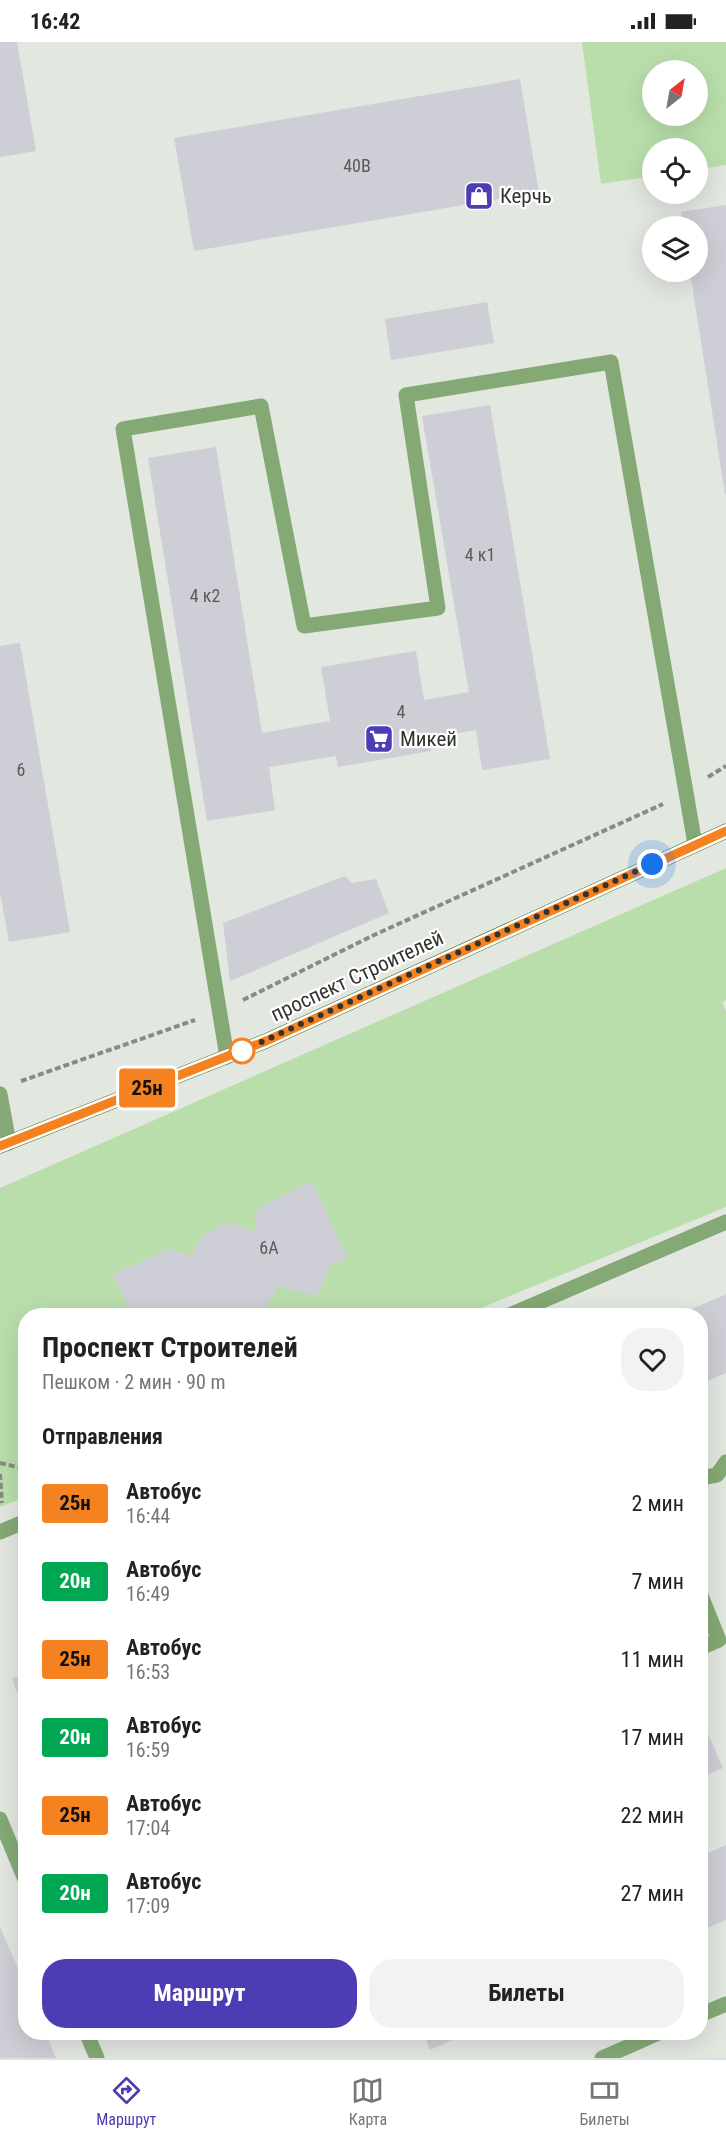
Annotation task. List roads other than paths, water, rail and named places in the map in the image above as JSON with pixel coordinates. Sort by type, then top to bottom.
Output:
[{"type":"main road","name":"проспект Строителей","points":[[4,1144],[277,1036],[726,831]]},
{"type":"street","points":[[227,1057],[123,429],[261,406],[304,626],[438,608],[406,395],[611,362],[695,844]]},
{"type":"street","points":[[4,1144],[5,1089]]},
{"type":"street","points":[[527,1308],[726,1222]]},
{"type":"street","points":[[708,1476],[717,1474],[726,1462]]},
{"type":"street","points":[[0,1532],[18,1524]]},
{"type":"street","points":[[708,1613],[719,1640],[708,1644]]},
{"type":"street","points":[[0,1819],[18,1863]]},
{"type":"street","points":[[708,2012],[726,2004]]},
{"type":"street","points":[[89,2040],[97,2058]]},
{"type":"street","points":[[602,2058],[643,2040]]},
{"type":"place","name":"Керчь","points":[[479,196]]},
{"type":"place","name":"Микей","points":[[379,739]]}]
